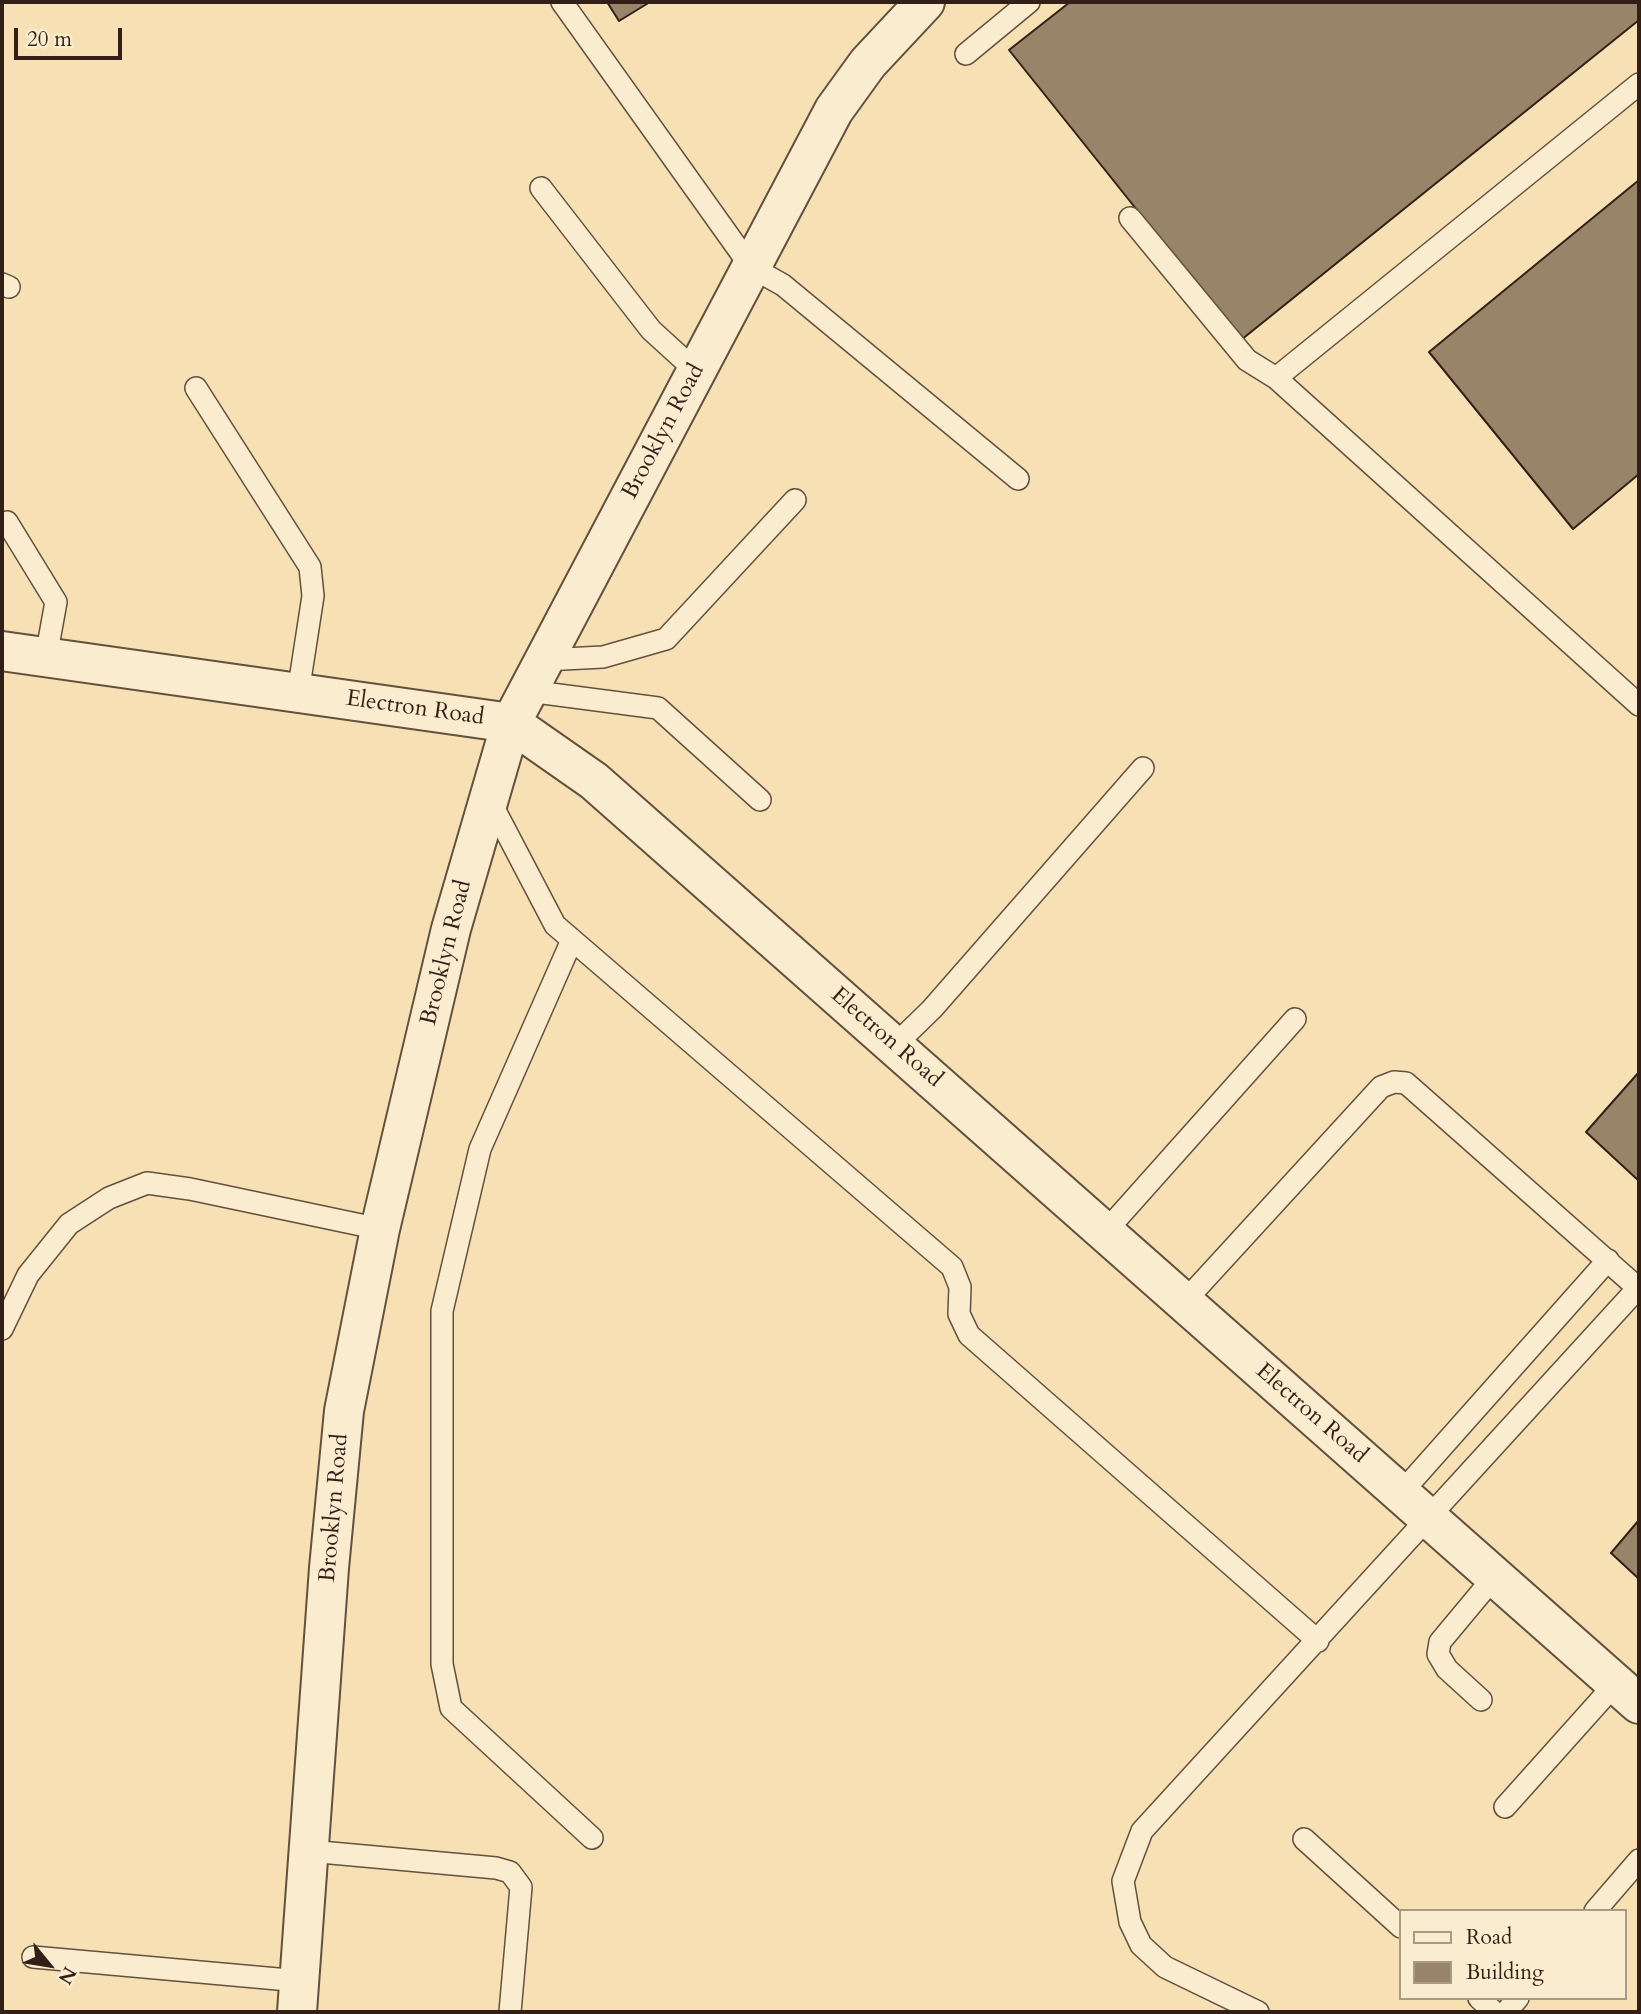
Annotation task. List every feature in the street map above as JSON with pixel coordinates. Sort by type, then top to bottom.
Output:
[{"type":"street","name":"Brooklyn Road","points":[[299,1996],[329,1568],[344,1411],[380,1229],[451,929],[489,799],[527,691],[834,110],[868,63],[925,2]]},
{"type":"street","name":"Electron Road","points":[[2,651],[298,693],[527,691],[594,781],[1627,1693]]},
{"type":"lane","points":[[562,2],[751,267],[783,285],[1018,479]]},
{"type":"lane","points":[[965,54],[1028,2]]},
{"type":"lane","points":[[1276,378],[1639,85]]},
{"type":"lane","points":[[541,188],[651,330],[696,372]]},
{"type":"lane","points":[[1130,218],[1247,360],[1276,378],[1639,705]]},
{"type":"lane","points":[[195,388],[310,567],[312,607],[298,693]]},
{"type":"lane","points":[[527,691],[603,657],[666,639],[795,500]]},
{"type":"lane","points":[[7,522],[56,602],[46,657]]},
{"type":"lane","points":[[527,691],[658,708],[760,800]]},
{"type":"lane","points":[[894,1046],[941,998],[1143,768]]},
{"type":"lane","points":[[489,799],[555,925],[951,1267],[960,1287],[959,1314],[969,1335],[1318,1641]]},
{"type":"lane","points":[[572,940],[480,1149],[442,1311],[442,1664],[451,1708],[592,1838]]},
{"type":"lane","points":[[1105,1232],[1295,1019]]},
{"type":"lane","points":[[1184,1302],[1381,1087],[1394,1082],[1406,1083],[1639,1289],[1142,1831],[1123,1881],[1130,1922],[1142,1945],[1165,1967],[1258,2012]]},
{"type":"lane","points":[[2,1329],[28,1275],[69,1224],[109,1198],[147,1183],[190,1189],[380,1229]]},
{"type":"lane","points":[[1401,1493],[1608,1260]]},
{"type":"lane","points":[[1481,1700],[1447,1669],[1438,1654],[1440,1642],[1495,1576]]},
{"type":"lane","points":[[1505,1807],[1627,1693]]},
{"type":"lane","points":[[1304,1839],[1400,1926]]},
{"type":"lane","points":[[309,1852],[496,1868],[510,1872],[521,1887],[510,2012]]},
{"type":"lane","points":[[1597,1909],[1639,1860]]},
{"type":"lane","points":[[33,1956],[299,1996]]},
{"type":"lane","points":[[1481,2000],[1494,2012]]},
{"type":"building","points":[[607,2],[650,2],[619,21]]},
{"type":"building","points":[[1070,2],[1639,2],[1639,20],[1241,340],[1009,50]]},
{"type":"building","points":[[1639,180],[1639,474],[1573,529],[1429,352]]},
{"type":"building","points":[[1639,1072],[1639,1181],[1586,1132]]},
{"type":"building","points":[[1639,1520],[1639,1579],[1611,1553]]}]
